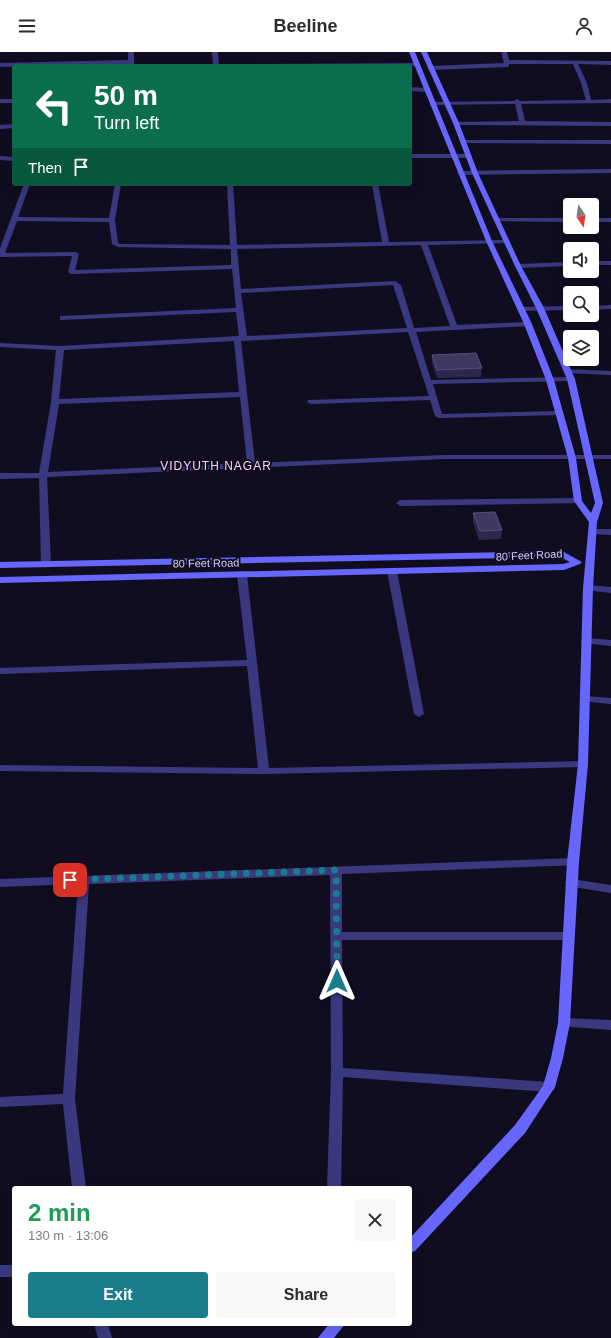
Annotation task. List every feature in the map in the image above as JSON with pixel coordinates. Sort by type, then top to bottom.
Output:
[{"type":"street","points":[[131,52],[131,64]]},
{"type":"street","points":[[216,52],[216,64]]},
{"type":"street","points":[[412,52],[460,173],[489,241],[528,324],[550,380],[572,458],[578,500],[593,527],[611,532]]},
{"type":"street","points":[[412,1245],[520,1129],[549,1087],[557,1058],[564,1023],[573,862],[583,764],[588,588],[593,527],[599,503],[590,458],[569,375],[540,308],[518,266],[475,173],[456,122],[424,52]]},
{"type":"street","points":[[504,52],[507,62]]},
{"type":"street","points":[[430,68],[507,65],[507,62],[611,63]]},
{"type":"street","points":[[575,63],[584,83],[589,101]]},
{"type":"street","points":[[0,65],[12,65]]},
{"type":"street","points":[[412,65],[416,65]]},
{"type":"street","points":[[412,89],[426,90]]},
{"type":"street","points":[[0,101],[12,101]]},
{"type":"street","points":[[432,104],[611,101]]},
{"type":"street","points":[[517,102],[522,123]]},
{"type":"street","points":[[456,122],[611,124]]},
{"type":"street","points":[[0,127],[12,126]]},
{"type":"street","points":[[464,142],[611,142]]},
{"type":"street","points":[[412,156],[469,156]]},
{"type":"street","points":[[0,158],[12,158]]},
{"type":"street","points":[[460,173],[611,171]]},
{"type":"street","points":[[26,186],[0,255],[76,254],[71,272],[235,267]]},
{"type":"street","points":[[118,186],[112,220],[114,242],[117,246],[234,247],[507,241]]},
{"type":"street","points":[[230,186],[243,394],[252,465]]},
{"type":"street","points":[[375,186],[386,244]]},
{"type":"street","points":[[14,219],[112,220]]},
{"type":"street","points":[[497,220],[563,220]]},
{"type":"street","points":[[599,220],[611,220]]},
{"type":"street","points":[[424,243],[454,327]]},
{"type":"street","points":[[599,263],[611,263]]},
{"type":"street","points":[[518,266],[563,264]]},
{"type":"street","points":[[237,291],[395,282],[438,415],[441,417],[560,413]]},
{"type":"street","points":[[599,308],[611,307]]},
{"type":"street","points":[[521,309],[563,308]]},
{"type":"street","points":[[63,318],[239,310]]},
{"type":"street","points":[[0,345],[60,348],[528,324]]},
{"type":"street","points":[[46,564],[43,475],[55,402],[60,348]]},
{"type":"street","points":[[428,382],[550,380],[569,375],[611,373]]},
{"type":"street","points":[[55,402],[243,394]]},
{"type":"street","points":[[311,402],[433,398]]},
{"type":"street","points":[[0,476],[445,457],[611,457]]},
{"type":"street","points":[[400,503],[578,500]]},
{"type":"street","name":"80 Feet Road","points":[[0,565],[562,554],[577,562]]},
{"type":"street","points":[[577,562],[591,562]]},
{"type":"street","name":"80 Feet Road","points":[[0,580],[564,567],[577,562]]},
{"type":"street","points":[[392,571],[419,714]]},
{"type":"street","points":[[242,574],[264,771]]},
{"type":"street","points":[[588,588],[611,590]]},
{"type":"street","points":[[586,641],[611,643]]},
{"type":"street","points":[[0,671],[252,663]]},
{"type":"street","points":[[585,698],[611,701]]},
{"type":"street","points":[[0,768],[264,771],[583,764]]},
{"type":"street","points":[[0,883],[573,862]]},
{"type":"street","points":[[334,1186],[337,1072],[336,870]]},
{"type":"street","points":[[79,1186],[69,1099],[84,880]]},
{"type":"street","points":[[572,883],[611,889]]},
{"type":"street","points":[[336,936],[569,936]]},
{"type":"street","points":[[564,1023],[611,1025]]},
{"type":"street","points":[[337,1072],[549,1087]]},
{"type":"street","points":[[0,1102],[69,1099]]},
{"type":"street","points":[[0,1272],[12,1271]]},
{"type":"street","points":[[102,1326],[105,1338]]},
{"type":"building","points":[[476,353],[482,368],[437,370],[432,355]]},
{"type":"building","points":[[495,512],[502,530],[480,531],[473,513]]},
{"type":"district","name":"VIDYUTH NAGAR","points":[[216,466]]},
{"type":"route","points":[[70,880],[336,870],[337,981]]}]
